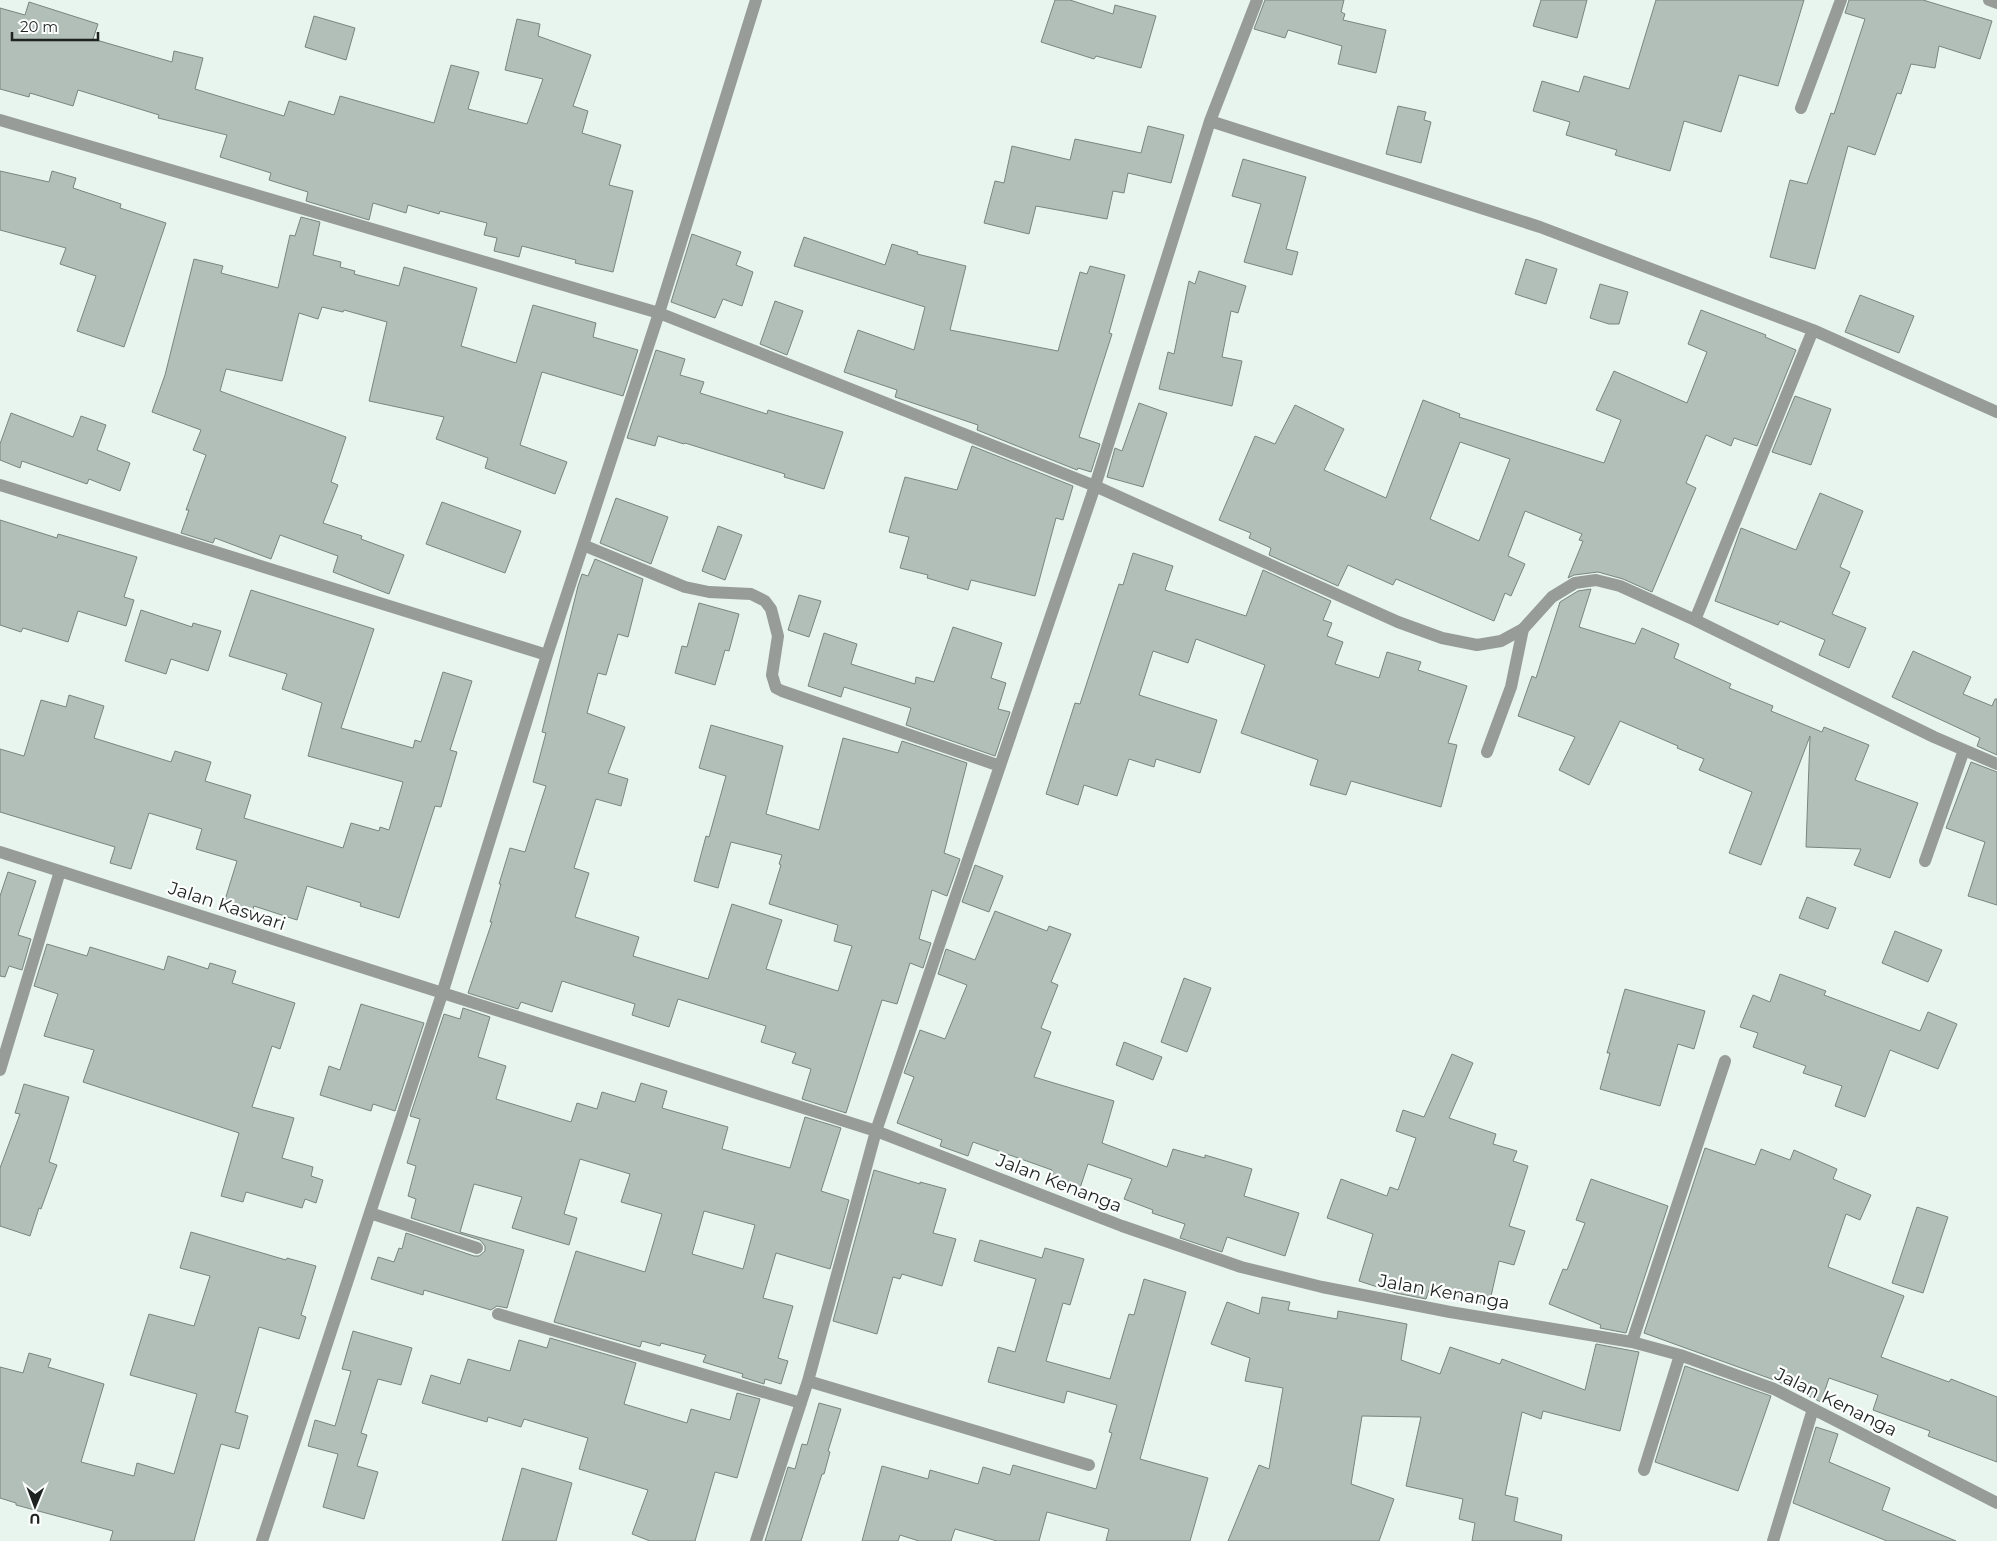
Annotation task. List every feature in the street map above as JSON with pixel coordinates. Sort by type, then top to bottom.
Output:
[{"type":"street","points":[[262,1541],[442,994],[547,655],[659,313],[756,0]]},
{"type":"street","points":[[756,1541],[808,1381],[876,1132],[1095,486],[1210,121],[1257,0]]},
{"type":"street","points":[[1801,108],[1841,0]]},
{"type":"street","points":[[1989,0],[1997,3]]},
{"type":"street","points":[[0,120],[659,313],[1095,486],[1389,618],[1442,638],[1477,645],[1501,641],[1523,629],[1552,597],[1575,583],[1596,580],[1620,586],[1695,620],[1934,737],[1997,764]]},
{"type":"street","points":[[1210,121],[1540,227],[1813,330],[1997,412]]},
{"type":"street","points":[[1695,620],[1813,330]]},
{"type":"street","points":[[0,485],[547,655]]},
{"type":"street","points":[[583,545],[684,587],[709,592],[751,594],[765,601],[771,609],[778,636],[772,674],[776,688],[1000,766]]},
{"type":"street","points":[[1487,752],[1511,687],[1523,629]]},
{"type":"street","points":[[1925,861],[1964,750]]},
{"type":"street","name":"Jalan Kaswari","points":[[0,852],[876,1132]]},
{"type":"street","points":[[0,1070],[60,871]]},
{"type":"street","points":[[1632,1342],[1724,1061]]},
{"type":"street","name":"Jalan Kenanga","points":[[876,1132],[1122,1226],[1241,1267],[1322,1287],[1450,1312],[1632,1342],[1680,1355],[1774,1389],[1997,1503]]},
{"type":"street","points":[[370,1213],[477,1248]]},
{"type":"street","points":[[498,1314],[801,1403]]},
{"type":"street","points":[[1644,1470],[1680,1355]]},
{"type":"street","points":[[808,1381],[1089,1465]]},
{"type":"street","points":[[1773,1541],[1813,1409]]},
{"type":"building","points":[[1055,0],[1070,0],[1113,14],[1115,5],[1156,16],[1141,68],[1096,56],[1094,59],[1041,42]]},
{"type":"building","points":[[1265,0],[1344,0],[1341,12],[1345,14],[1343,20],[1386,30],[1376,73],[1338,64],[1342,46],[1288,30],[1285,38],[1254,29]]},
{"type":"building","points":[[1541,0],[1587,0],[1577,38],[1533,26]]},
{"type":"building","points":[[1656,0],[1804,0],[1778,86],[1739,75],[1721,132],[1684,121],[1670,171],[1615,155],[1617,150],[1566,135],[1570,122],[1533,111],[1542,81],[1579,92],[1584,76],[1629,89]]},
{"type":"building","points":[[1849,0],[1923,0],[1992,21],[1980,59],[1939,46],[1935,68],[1911,64],[1901,94],[1897,93],[1875,155],[1848,146],[1815,269],[1770,257],[1790,180],[1807,184],[1831,113],[1834,114],[1865,19],[1845,13]]},
{"type":"building","points":[[29,2],[98,24],[93,39],[172,62],[174,51],[203,58],[195,89],[284,116],[289,101],[334,115],[340,96],[434,123],[451,65],[479,72],[468,109],[527,124],[543,79],[505,70],[517,19],[540,24],[538,36],[591,55],[573,106],[588,111],[582,133],[621,145],[609,185],[633,191],[613,272],[575,263],[576,260],[522,246],[519,257],[494,251],[497,238],[484,235],[487,223],[440,211],[439,214],[408,205],[406,213],[373,203],[369,220],[306,201],[308,192],[269,180],[271,173],[220,157],[227,135],[158,118],[159,115],[78,90],[73,106],[30,93],[29,97],[0,89],[0,8],[25,15]]},
{"type":"building","points":[[314,16],[355,28],[346,60],[305,47]]},
{"type":"building","points":[[1398,106],[1426,112],[1424,120],[1431,122],[1421,163],[1386,154]]},
{"type":"building","points":[[1148,126],[1184,135],[1171,183],[1128,173],[1124,193],[1113,191],[1107,219],[1036,206],[1029,234],[984,223],[995,181],[1004,183],[1012,146],[1070,160],[1075,139],[1141,153]]},
{"type":"building","points":[[1243,159],[1306,177],[1286,249],[1298,252],[1292,275],[1244,262],[1261,204],[1232,196]]},
{"type":"building","points":[[0,171],[49,182],[52,171],[76,178],[73,188],[121,204],[120,208],[166,223],[124,347],[77,331],[96,276],[60,264],[66,248],[0,230]]},
{"type":"building","points":[[301,217],[320,222],[313,255],[341,262],[340,267],[355,271],[354,274],[399,286],[404,267],[477,288],[461,346],[516,363],[533,305],[596,323],[593,337],[638,350],[623,396],[542,372],[520,445],[567,462],[555,494],[485,468],[488,458],[436,439],[444,417],[369,401],[387,322],[344,310],[343,312],[322,307],[318,319],[299,313],[282,381],[226,369],[220,391],[346,437],[331,482],[338,485],[323,523],[362,536],[361,539],[404,555],[389,594],[333,572],[338,556],[280,535],[271,559],[215,538],[213,543],[181,533],[189,510],[186,510],[206,455],[193,450],[201,430],[152,412],[165,375],[194,259],[223,266],[221,273],[278,288],[290,235],[295,236]]},
{"type":"building","points":[[692,234],[741,252],[736,265],[753,272],[742,306],[723,299],[715,318],[671,302]]},
{"type":"building","points":[[804,237],[885,265],[892,244],[918,252],[917,254],[966,266],[950,330],[1058,351],[1080,272],[1087,274],[1090,266],[1125,275],[1109,333],[1112,334],[1079,437],[1100,444],[1091,472],[1078,468],[1077,470],[977,430],[978,425],[895,397],[897,390],[844,372],[858,330],[914,350],[925,307],[794,266]]},
{"type":"building","points":[[1526,259],[1557,269],[1546,304],[1515,294]]},
{"type":"building","points":[[1199,271],[1246,286],[1238,313],[1231,311],[1222,357],[1242,361],[1232,406],[1159,389],[1168,352],[1174,354],[1189,281],[1195,284]]},
{"type":"building","points":[[1600,284],[1628,292],[1619,324],[1609,324],[1590,318]]},
{"type":"building","points":[[1860,295],[1914,316],[1899,353],[1845,332]]},
{"type":"building","points":[[775,301],[803,311],[787,355],[760,344]]},
{"type":"building","points":[[1701,310],[1766,335],[1765,337],[1796,350],[1757,446],[1734,438],[1731,446],[1706,435],[1686,483],[1696,488],[1652,592],[1623,579],[1598,572],[1574,575],[1568,578],[1583,541],[1579,540],[1582,534],[1525,511],[1508,556],[1525,564],[1511,596],[1505,593],[1494,621],[1396,579],[1393,585],[1348,565],[1338,586],[1269,555],[1271,548],[1249,538],[1251,533],[1219,520],[1255,436],[1275,444],[1295,405],[1344,429],[1324,470],[1386,498],[1423,400],[1460,414],[1459,417],[1604,463],[1621,420],[1596,410],[1614,371],[1687,403],[1707,352],[1688,344]],"holes":[[[1460,442],[1510,459],[1479,541],[1430,519]]]},
{"type":"building","points":[[656,350],[685,359],[680,375],[704,382],[700,393],[767,414],[768,410],[843,432],[824,489],[784,477],[785,474],[658,436],[655,446],[627,438]]},
{"type":"building","points":[[1795,396],[1831,409],[1811,465],[1772,452]]},
{"type":"building","points":[[1139,403],[1167,413],[1143,487],[1107,477],[1115,448],[1122,451]]},
{"type":"building","points":[[11,413],[73,437],[81,416],[106,425],[97,450],[130,463],[120,491],[89,479],[87,484],[22,461],[20,468],[0,460],[0,444]]},
{"type":"building","points":[[972,446],[1073,486],[1063,520],[1056,518],[1035,596],[971,580],[968,590],[927,578],[928,575],[900,568],[909,537],[889,532],[905,477],[957,490]]},
{"type":"building","points":[[1820,493],[1863,511],[1840,567],[1850,572],[1832,614],[1866,628],[1849,668],[1819,655],[1825,640],[1780,621],[1778,625],[1715,601],[1741,528],[1796,550]]},
{"type":"building","points":[[616,498],[668,517],[651,564],[600,543]]},
{"type":"building","points":[[442,502],[521,531],[505,573],[426,544]]},
{"type":"building","points":[[0,520],[57,538],[58,534],[137,557],[124,597],[134,600],[126,626],[78,611],[68,642],[23,628],[21,632],[0,625]]},
{"type":"building","points":[[718,526],[742,535],[725,580],[702,571]]},
{"type":"building","points":[[1133,553],[1173,566],[1165,590],[1246,616],[1263,570],[1331,601],[1323,620],[1332,623],[1327,636],[1343,642],[1335,664],[1379,678],[1387,652],[1421,662],[1418,670],[1467,686],[1448,743],[1457,745],[1441,807],[1351,781],[1346,795],[1310,785],[1318,760],[1241,733],[1265,665],[1196,639],[1188,663],[1153,651],[1139,695],[1217,720],[1200,773],[1156,759],[1154,767],[1129,759],[1117,796],[1084,785],[1078,805],[1046,794],[1075,703],[1080,704],[1119,584],[1123,585]]},
{"type":"building","points":[[595,559],[643,579],[628,637],[618,634],[606,675],[598,673],[587,713],[625,727],[608,773],[628,779],[621,806],[596,799],[574,868],[589,873],[575,917],[639,937],[633,956],[708,979],[732,904],[782,920],[766,969],[838,991],[852,946],[834,941],[838,925],[769,904],[781,865],[779,864],[782,855],[731,842],[718,888],[694,881],[706,836],[709,837],[726,776],[699,768],[711,725],[783,746],[766,814],[819,830],[843,738],[898,753],[902,741],[967,763],[944,853],[960,859],[947,896],[932,890],[919,939],[931,943],[923,968],[910,963],[897,1004],[882,1000],[846,1113],[802,1099],[811,1069],[792,1063],[796,1053],[761,1042],[766,1026],[678,999],[669,1027],[632,1015],[635,1004],[562,981],[552,1012],[521,1002],[518,1009],[468,993],[492,922],[490,922],[501,884],[499,884],[510,848],[525,852],[546,786],[533,782],[546,733],[542,732],[578,586],[582,574],[588,576]]},
{"type":"building","points":[[1591,589],[1579,627],[1635,644],[1642,628],[1679,644],[1674,658],[1731,684],[1729,688],[1773,706],[1771,711],[1822,732],[1824,727],[1869,745],[1855,780],[1918,803],[1890,878],[1854,865],[1861,849],[1806,847],[1810,736],[1761,865],[1729,853],[1752,792],[1699,770],[1704,759],[1677,748],[1678,746],[1620,721],[1589,785],[1559,770],[1575,737],[1518,716],[1532,676],[1536,678],[1560,602],[1578,591]]},
{"type":"building","points":[[251,590],[374,629],[341,728],[413,748],[415,740],[421,742],[443,672],[472,681],[450,750],[457,752],[441,807],[435,806],[399,918],[360,906],[361,903],[307,886],[297,920],[254,906],[252,912],[224,903],[237,861],[196,849],[202,829],[149,813],[131,869],[110,863],[115,847],[0,812],[0,749],[24,756],[41,700],[66,707],[69,695],[104,706],[94,738],[171,762],[175,751],[211,762],[205,781],[251,795],[244,818],[343,848],[351,823],[379,831],[380,827],[389,830],[403,782],[308,756],[322,703],[282,689],[287,674],[229,656]]},
{"type":"building","points":[[799,595],[821,601],[809,637],[788,630]]},
{"type":"building","points":[[699,603],[739,614],[729,651],[725,650],[715,685],[675,673],[682,646],[687,647]]},
{"type":"building","points":[[141,610],[192,627],[193,623],[221,631],[208,671],[171,659],[166,674],[125,661]]},
{"type":"building","points":[[953,627],[1002,643],[991,678],[1006,683],[998,709],[1010,712],[995,756],[906,725],[911,708],[844,687],[841,697],[808,686],[824,633],[857,644],[851,664],[915,684],[916,677],[934,682]]},
{"type":"building","points":[[1913,651],[1971,677],[1963,694],[1992,706],[1995,699],[1997,699],[1997,755],[1977,746],[1980,738],[1892,697]]},
{"type":"building","points":[[1971,762],[1997,772],[1997,905],[1968,896],[1985,842],[1946,828]]},
{"type":"building","points":[[975,865],[1003,876],[989,912],[962,902]]},
{"type":"building","points":[[8,872],[36,881],[18,935],[31,939],[22,970],[9,966],[5,977],[0,976],[0,896]]},
{"type":"building","points":[[1807,897],[1836,908],[1828,929],[1799,918]]},
{"type":"building","points":[[995,911],[1047,931],[1049,926],[1071,934],[1051,982],[1058,985],[1041,1028],[1051,1032],[1034,1077],[1114,1101],[1102,1143],[1167,1167],[1173,1149],[1205,1158],[1205,1155],[1252,1169],[1244,1196],[1299,1213],[1285,1256],[1227,1237],[1222,1252],[1180,1238],[1185,1224],[1152,1213],[1153,1210],[1124,1199],[1132,1179],[1088,1164],[1080,1188],[1049,1177],[1052,1170],[973,1142],[968,1156],[940,1146],[942,1140],[897,1123],[914,1077],[904,1073],[920,1030],[945,1039],[967,985],[938,974],[946,949],[975,960]]},
{"type":"building","points":[[1895,931],[1942,950],[1928,982],[1882,963]]},
{"type":"building","points":[[47,944],[87,956],[90,947],[164,970],[168,956],[208,969],[210,963],[236,971],[232,983],[295,1003],[280,1049],[272,1046],[252,1107],[294,1118],[282,1158],[313,1167],[311,1176],[323,1180],[316,1203],[305,1199],[302,1208],[246,1192],[243,1202],[221,1196],[239,1133],[83,1082],[94,1050],[44,1036],[58,994],[34,986]]},
{"type":"building","points":[[1780,974],[1826,991],[1824,995],[1920,1031],[1928,1012],[1957,1024],[1938,1069],[1890,1050],[1865,1117],[1835,1106],[1842,1086],[1803,1073],[1806,1066],[1753,1047],[1758,1033],[1740,1027],[1753,995],[1770,1002]]},
{"type":"building","points":[[1184,978],[1211,988],[1187,1052],[1161,1042]]},
{"type":"building","points":[[1625,989],[1705,1011],[1694,1049],[1678,1044],[1660,1106],[1600,1089],[1610,1053],[1607,1053]]},
{"type":"building","points":[[361,1004],[424,1023],[395,1111],[373,1104],[371,1111],[320,1095],[329,1066],[340,1070]]},
{"type":"building","points":[[463,1008],[490,1017],[478,1057],[506,1066],[496,1099],[571,1122],[577,1103],[597,1109],[602,1092],[635,1102],[641,1083],[667,1091],[662,1108],[728,1127],[722,1149],[790,1168],[805,1117],[841,1128],[821,1191],[849,1200],[830,1269],[776,1253],[763,1298],[793,1306],[778,1358],[788,1361],[781,1384],[765,1379],[764,1384],[742,1377],[743,1374],[703,1362],[706,1355],[661,1343],[660,1346],[642,1341],[640,1347],[554,1322],[576,1251],[645,1272],[662,1214],[621,1202],[630,1174],[580,1159],[564,1214],[577,1218],[569,1245],[512,1228],[522,1197],[474,1184],[460,1232],[524,1250],[507,1308],[497,1306],[491,1310],[424,1290],[423,1295],[371,1279],[378,1257],[394,1262],[399,1248],[402,1249],[406,1233],[474,1256],[479,1256],[485,1251],[485,1246],[480,1240],[411,1218],[416,1199],[408,1196],[416,1166],[407,1163],[420,1119],[410,1116],[444,1014],[460,1019]],"holes":[[[704,1211],[755,1225],[743,1269],[692,1254]]]},
{"type":"building","points":[[1124,1042],[1162,1057],[1153,1080],[1116,1065]]},
{"type":"building","points":[[1452,1054],[1473,1063],[1449,1118],[1496,1134],[1493,1144],[1517,1151],[1513,1161],[1528,1166],[1509,1226],[1525,1231],[1514,1265],[1499,1261],[1489,1305],[1429,1290],[1426,1299],[1396,1293],[1359,1281],[1373,1234],[1327,1218],[1341,1179],[1387,1196],[1390,1187],[1398,1190],[1416,1138],[1396,1131],[1403,1110],[1424,1117]]},
{"type":"building","points":[[24,1084],[69,1097],[49,1162],[57,1165],[41,1209],[39,1208],[30,1236],[0,1226],[0,1168],[20,1114],[15,1113]]},
{"type":"building","points":[[1705,1148],[1755,1165],[1761,1149],[1790,1160],[1794,1150],[1837,1169],[1833,1179],[1871,1195],[1860,1220],[1846,1214],[1828,1267],[1904,1296],[1881,1357],[1949,1382],[1951,1379],[1997,1397],[1997,1462],[1928,1436],[1930,1431],[1873,1410],[1878,1395],[1829,1378],[1821,1402],[1777,1381],[1644,1333]]},
{"type":"building","points":[[874,1170],[920,1184],[920,1182],[946,1189],[933,1233],[956,1239],[942,1286],[902,1274],[900,1279],[893,1277],[877,1334],[833,1321]]},
{"type":"building","points":[[1591,1179],[1668,1206],[1626,1333],[1600,1328],[1601,1325],[1549,1304],[1563,1269],[1567,1270],[1585,1223],[1576,1220]]},
{"type":"building","points":[[1917,1207],[1948,1217],[1923,1293],[1892,1283]]},
{"type":"building","points":[[191,1232],[286,1260],[287,1258],[316,1266],[301,1315],[306,1317],[299,1339],[259,1327],[235,1412],[248,1416],[239,1449],[221,1444],[194,1541],[110,1541],[113,1531],[16,1505],[16,1503],[0,1498],[0,1367],[23,1373],[29,1353],[51,1359],[48,1367],[104,1384],[81,1462],[134,1476],[137,1463],[174,1474],[197,1394],[130,1375],[149,1314],[194,1326],[210,1276],[180,1268]]},
{"type":"building","points":[[980,1240],[1042,1258],[1045,1248],[1084,1259],[1070,1305],[1063,1303],[1046,1361],[1110,1379],[1129,1314],[1134,1315],[1144,1279],[1186,1292],[1140,1459],[1208,1478],[1190,1541],[1106,1541],[1109,1529],[1047,1512],[1039,1541],[997,1541],[955,1529],[951,1541],[919,1541],[900,1535],[898,1541],[862,1541],[882,1466],[928,1479],[930,1470],[978,1484],[983,1467],[1010,1475],[1013,1465],[1096,1489],[1112,1433],[1109,1432],[1117,1405],[1067,1391],[1064,1403],[988,1382],[998,1347],[1015,1352],[1036,1279],[974,1261]]},
{"type":"building","points":[[1262,1297],[1290,1302],[1288,1310],[1337,1319],[1338,1311],[1407,1324],[1401,1360],[1440,1374],[1450,1347],[1500,1364],[1502,1359],[1585,1390],[1596,1344],[1639,1352],[1620,1431],[1543,1411],[1541,1419],[1522,1412],[1505,1495],[1518,1498],[1514,1521],[1562,1535],[1561,1541],[1472,1541],[1475,1523],[1459,1519],[1463,1499],[1406,1486],[1421,1417],[1362,1416],[1351,1484],[1394,1499],[1379,1541],[1228,1541],[1259,1465],[1269,1469],[1283,1388],[1245,1381],[1250,1358],[1211,1344],[1227,1302],[1259,1314]]},
{"type":"building","points":[[353,1331],[412,1348],[401,1385],[378,1379],[361,1433],[367,1435],[357,1466],[378,1472],[364,1519],[323,1507],[338,1454],[308,1446],[315,1420],[335,1426],[351,1371],[342,1369]]},
{"type":"building","points":[[550,1338],[636,1363],[624,1404],[687,1423],[691,1409],[730,1420],[737,1393],[760,1399],[737,1478],[715,1472],[695,1541],[650,1541],[632,1534],[648,1490],[579,1469],[588,1438],[524,1419],[521,1427],[488,1417],[487,1422],[422,1403],[431,1375],[460,1384],[468,1359],[510,1371],[519,1340],[547,1348]]},
{"type":"building","points":[[1685,1366],[1771,1396],[1738,1491],[1655,1462]]},
{"type":"building","points":[[819,1403],[841,1409],[828,1451],[830,1452],[824,1474],[822,1474],[801,1541],[765,1541],[788,1467],[795,1469],[802,1444],[807,1445]]},
{"type":"building","points":[[1816,1427],[1838,1434],[1829,1462],[1890,1488],[1882,1510],[1956,1541],[1887,1541],[1793,1503]]},
{"type":"building","points":[[522,1468],[572,1483],[556,1541],[502,1541]]}]
